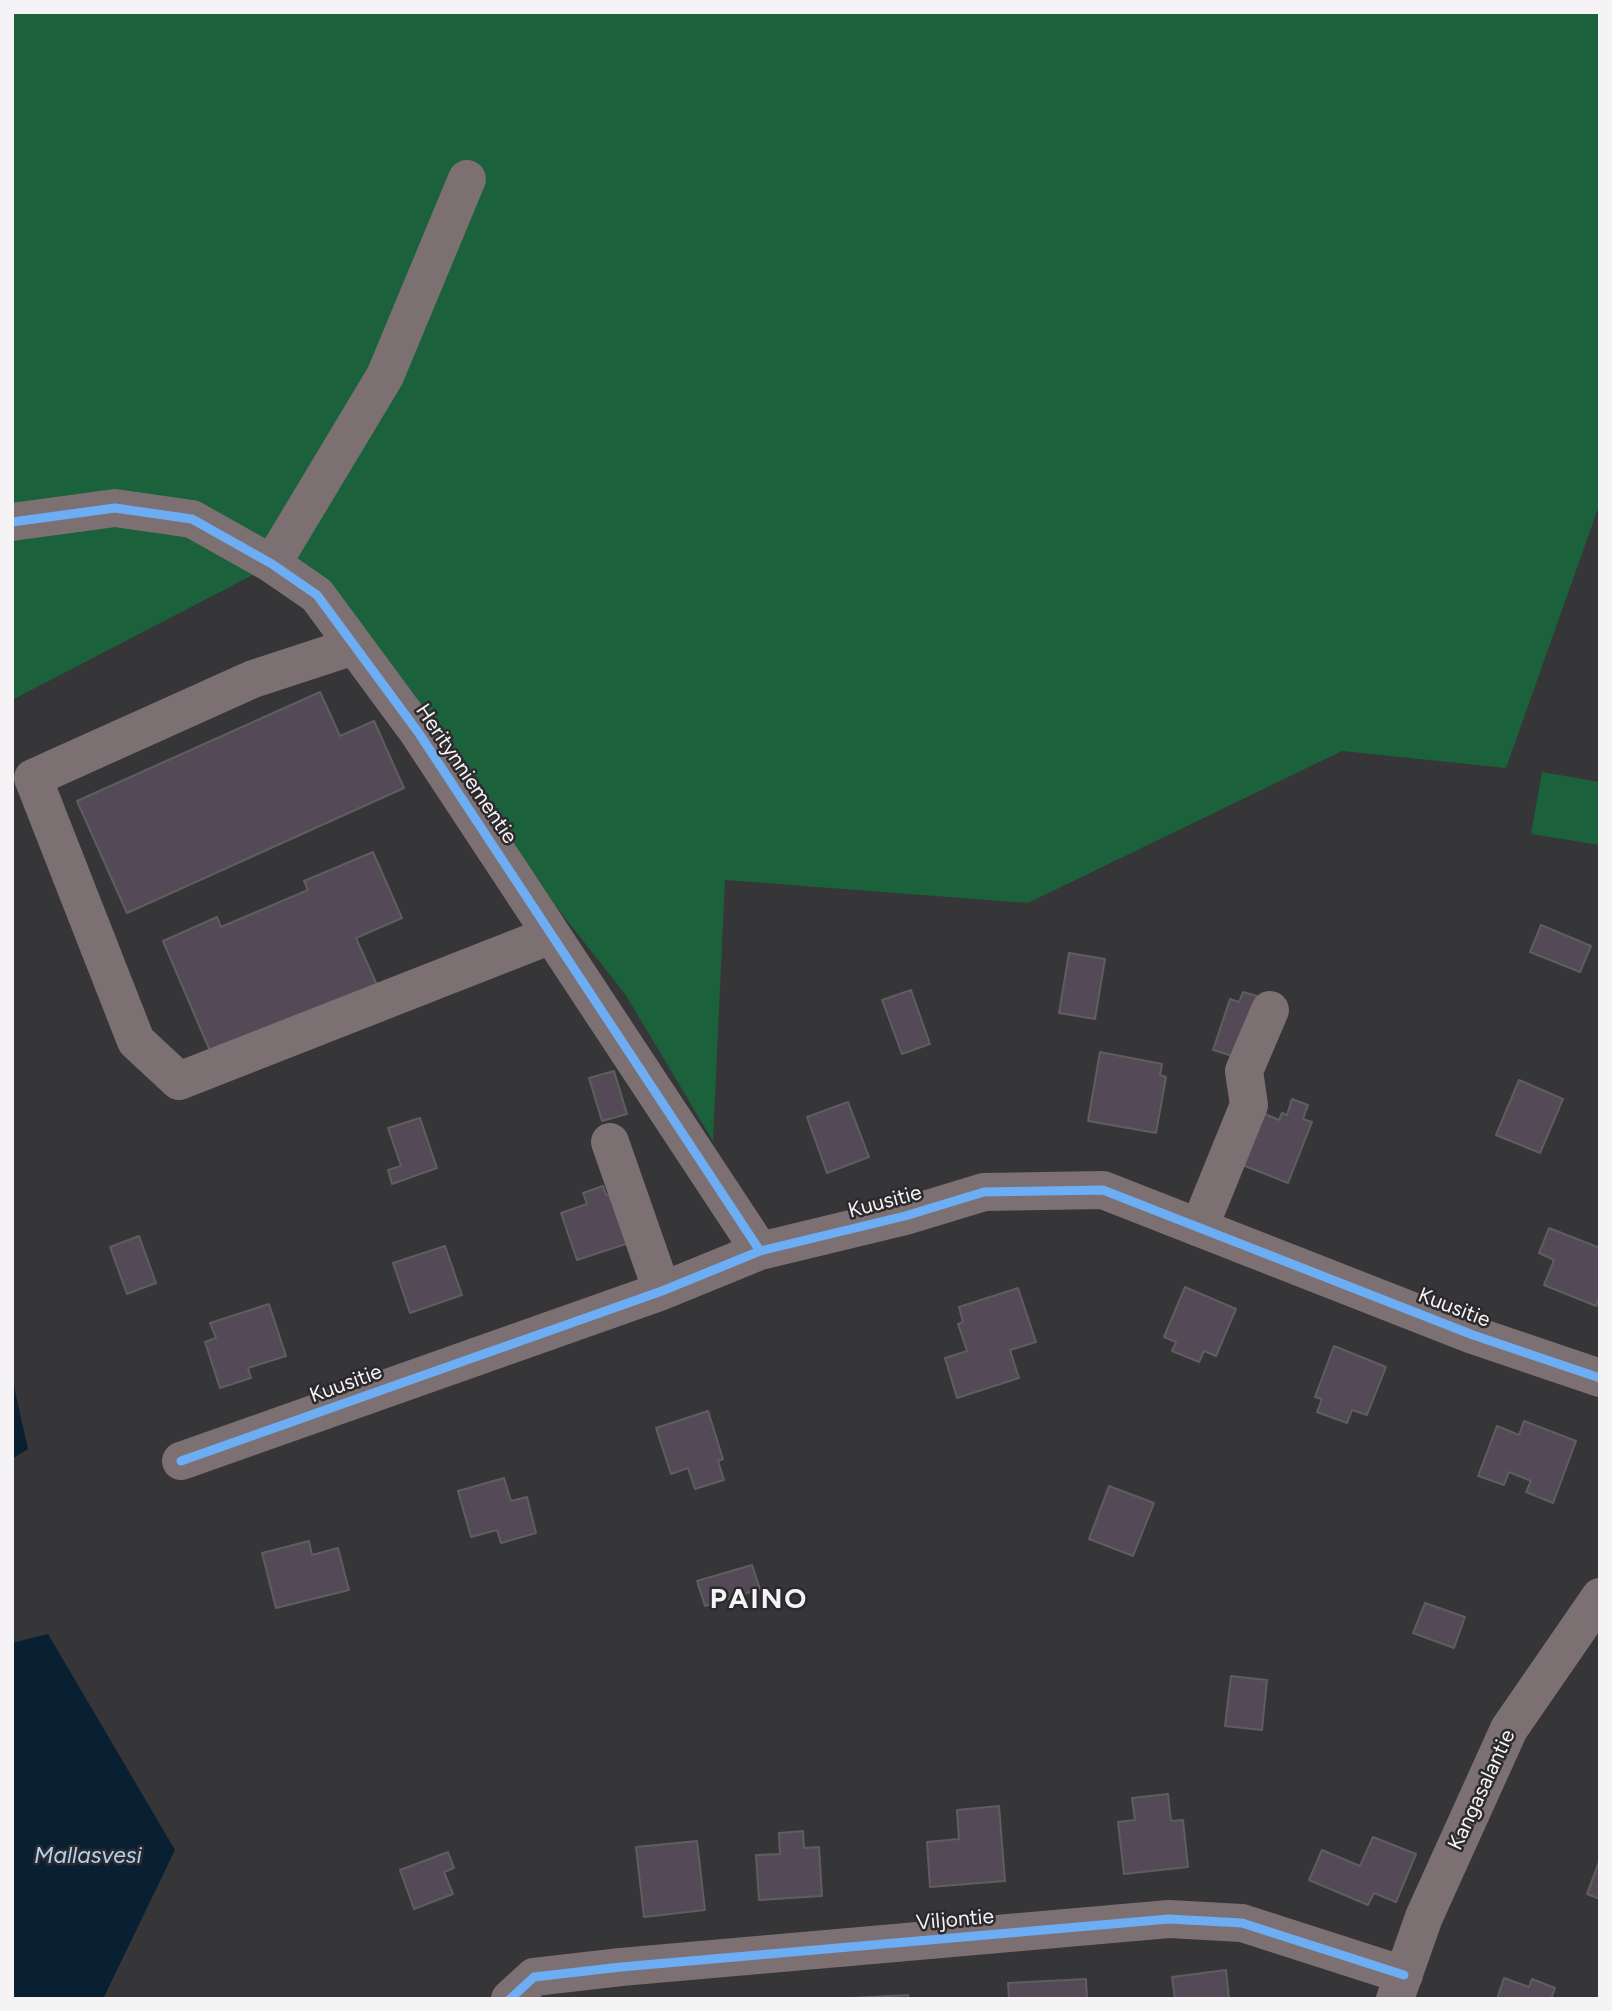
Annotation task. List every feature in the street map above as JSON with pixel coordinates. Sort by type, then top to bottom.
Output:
[{"type":"street","points":[[272,564],[385,376],[467,179]]},
{"type":"street","name":"Heritynniementie","points":[[12,522],[115,508],[192,519],[272,564],[317,595],[418,732],[760,1251]]},
{"type":"street","points":[[354,646],[253,680],[33,778],[136,1041],[179,1081],[551,935]]},
{"type":"street","points":[[1199,1228],[1249,1105],[1244,1071],[1270,1010]]},
{"type":"street","points":[[610,1142],[662,1291]]},
{"type":"street","name":"Kuusitie","points":[[181,1461],[662,1291],[760,1251],[905,1216],[984,1192],[1103,1190],[1473,1335],[1600,1378]]},
{"type":"street","name":"Kangasalantie","points":[[1399,1987],[1424,1917],[1509,1728],[1600,1597]]},
{"type":"street","name":"Viljontie","points":[[510,1999],[534,1977],[1169,1919],[1242,1923],[1399,1987]]},
{"type":"green space","points":[[12,12],[1600,12],[1600,503],[1506,768],[1342,751],[1028,903],[725,880],[713,1141],[625,994],[418,732],[272,565],[12,700]]},
{"type":"green space","points":[[1542,772],[1600,782],[1600,845],[1531,834]]},
{"type":"water","points":[[12,1378],[28,1449],[12,1459]]},
{"type":"water","name":"Mallasvesi","points":[[48,1634],[175,1850],[103,1999],[12,1999],[12,1643]]},
{"type":"building","points":[[320,692],[340,736],[374,721],[404,788],[127,913],[77,801]]},
{"type":"building","points":[[373,852],[402,918],[356,938],[378,987],[213,1058],[163,941],[217,917],[221,927],[308,890],[304,881]]},
{"type":"building","points":[[1541,925],[1591,946],[1580,972],[1530,952]]},
{"type":"building","points":[[1069,953],[1105,959],[1095,1019],[1059,1013]]},
{"type":"building","points":[[911,990],[930,1044],[902,1054],[882,1000]]},
{"type":"building","points":[[1243,992],[1257,996],[1236,1057],[1213,1050],[1230,999],[1239,1002]]},
{"type":"building","points":[[1100,1052],[1162,1064],[1160,1075],[1166,1077],[1156,1133],[1088,1121]]},
{"type":"building","points":[[614,1071],[627,1114],[602,1121],[589,1078]]},
{"type":"building","points":[[1519,1080],[1563,1099],[1540,1153],[1496,1135]]},
{"type":"building","points":[[1292,1099],[1308,1105],[1303,1119],[1312,1122],[1288,1183],[1240,1164],[1260,1112],[1279,1120],[1282,1113],[1287,1115]]},
{"type":"building","points":[[848,1102],[869,1157],[827,1173],[807,1117]]},
{"type":"building","points":[[420,1118],[437,1168],[392,1184],[388,1170],[401,1166],[388,1128]]},
{"type":"building","points":[[603,1186],[606,1195],[613,1193],[629,1243],[577,1260],[561,1213],[587,1204],[583,1193]]},
{"type":"building","points":[[1549,1228],[1600,1248],[1600,1296],[1596,1306],[1544,1285],[1554,1260],[1539,1253]]},
{"type":"building","points":[[139,1236],[156,1283],[127,1294],[110,1247]]},
{"type":"building","points":[[445,1246],[462,1295],[410,1313],[393,1263]]},
{"type":"building","points":[[1185,1287],[1236,1309],[1216,1356],[1204,1351],[1199,1362],[1172,1351],[1176,1342],[1164,1337]]},
{"type":"building","points":[[1018,1288],[1036,1342],[1010,1350],[1019,1378],[957,1398],[945,1358],[967,1351],[958,1324],[963,1322],[959,1307]]},
{"type":"building","points":[[269,1304],[286,1356],[248,1368],[251,1378],[220,1388],[205,1342],[216,1338],[210,1323]]},
{"type":"building","points":[[1334,1346],[1386,1367],[1367,1415],[1352,1410],[1347,1423],[1317,1412],[1322,1399],[1315,1397]]},
{"type":"building","points":[[708,1411],[723,1459],[718,1461],[724,1480],[695,1489],[688,1468],[671,1474],[656,1428]]},
{"type":"building","points":[[1524,1421],[1576,1441],[1553,1503],[1526,1492],[1531,1481],[1509,1472],[1504,1485],[1478,1476],[1497,1426],[1519,1435]]},
{"type":"building","points":[[504,1478],[511,1501],[527,1497],[536,1533],[501,1543],[497,1530],[471,1537],[458,1491]]},
{"type":"building","points":[[1109,1486],[1154,1503],[1133,1556],[1089,1539]]},
{"type":"building","points":[[309,1541],[312,1555],[338,1548],[349,1590],[276,1608],[262,1553]]},
{"type":"building","points":[[752,1565],[760,1589],[705,1606],[697,1581]]},
{"type":"building","points":[[1425,1603],[1465,1617],[1454,1648],[1413,1633]]},
{"type":"building","points":[[1231,1676],[1267,1680],[1262,1730],[1225,1726]]},
{"type":"building","points":[[1168,1794],[1171,1821],[1183,1820],[1188,1867],[1124,1874],[1118,1822],[1135,1820],[1132,1798]]},
{"type":"building","points":[[999,1806],[1005,1881],[930,1887],[927,1842],[959,1839],[957,1810]]},
{"type":"building","points":[[803,1831],[804,1848],[819,1847],[822,1896],[759,1900],[756,1855],[780,1854],[779,1833]]},
{"type":"building","points":[[1373,1837],[1416,1854],[1396,1902],[1374,1893],[1368,1905],[1309,1880],[1322,1850],[1360,1866]]},
{"type":"building","points":[[697,1841],[705,1910],[644,1917],[636,1847]]},
{"type":"building","points":[[448,1852],[454,1868],[444,1872],[453,1894],[414,1909],[400,1870]]},
{"type":"building","points":[[1600,1859],[1600,1899],[1587,1894]]},
{"type":"building","points":[[1226,1970],[1229,1999],[1175,1999],[1172,1977]]},
{"type":"building","points":[[1504,1978],[1529,1987],[1532,1979],[1555,1988],[1551,1999],[1497,1999]]},
{"type":"building","points":[[1086,1979],[1087,1999],[1009,1999],[1008,1983]]},
{"type":"building","points":[[908,1995],[909,1999],[852,1999],[852,1998]]},
{"type":"cycle path","points":[[12,522],[115,508],[192,519],[272,564],[317,595],[418,732],[760,1251]]},
{"type":"cycle path","points":[[181,1461],[662,1291],[760,1251],[905,1216],[984,1192],[1103,1190],[1473,1335],[1600,1378]]},
{"type":"cycle path","points":[[510,1999],[534,1977],[1169,1919],[1242,1923],[1404,1975]]},
{"type":"district","name":"PAINO","points":[[759,1600]]}]
